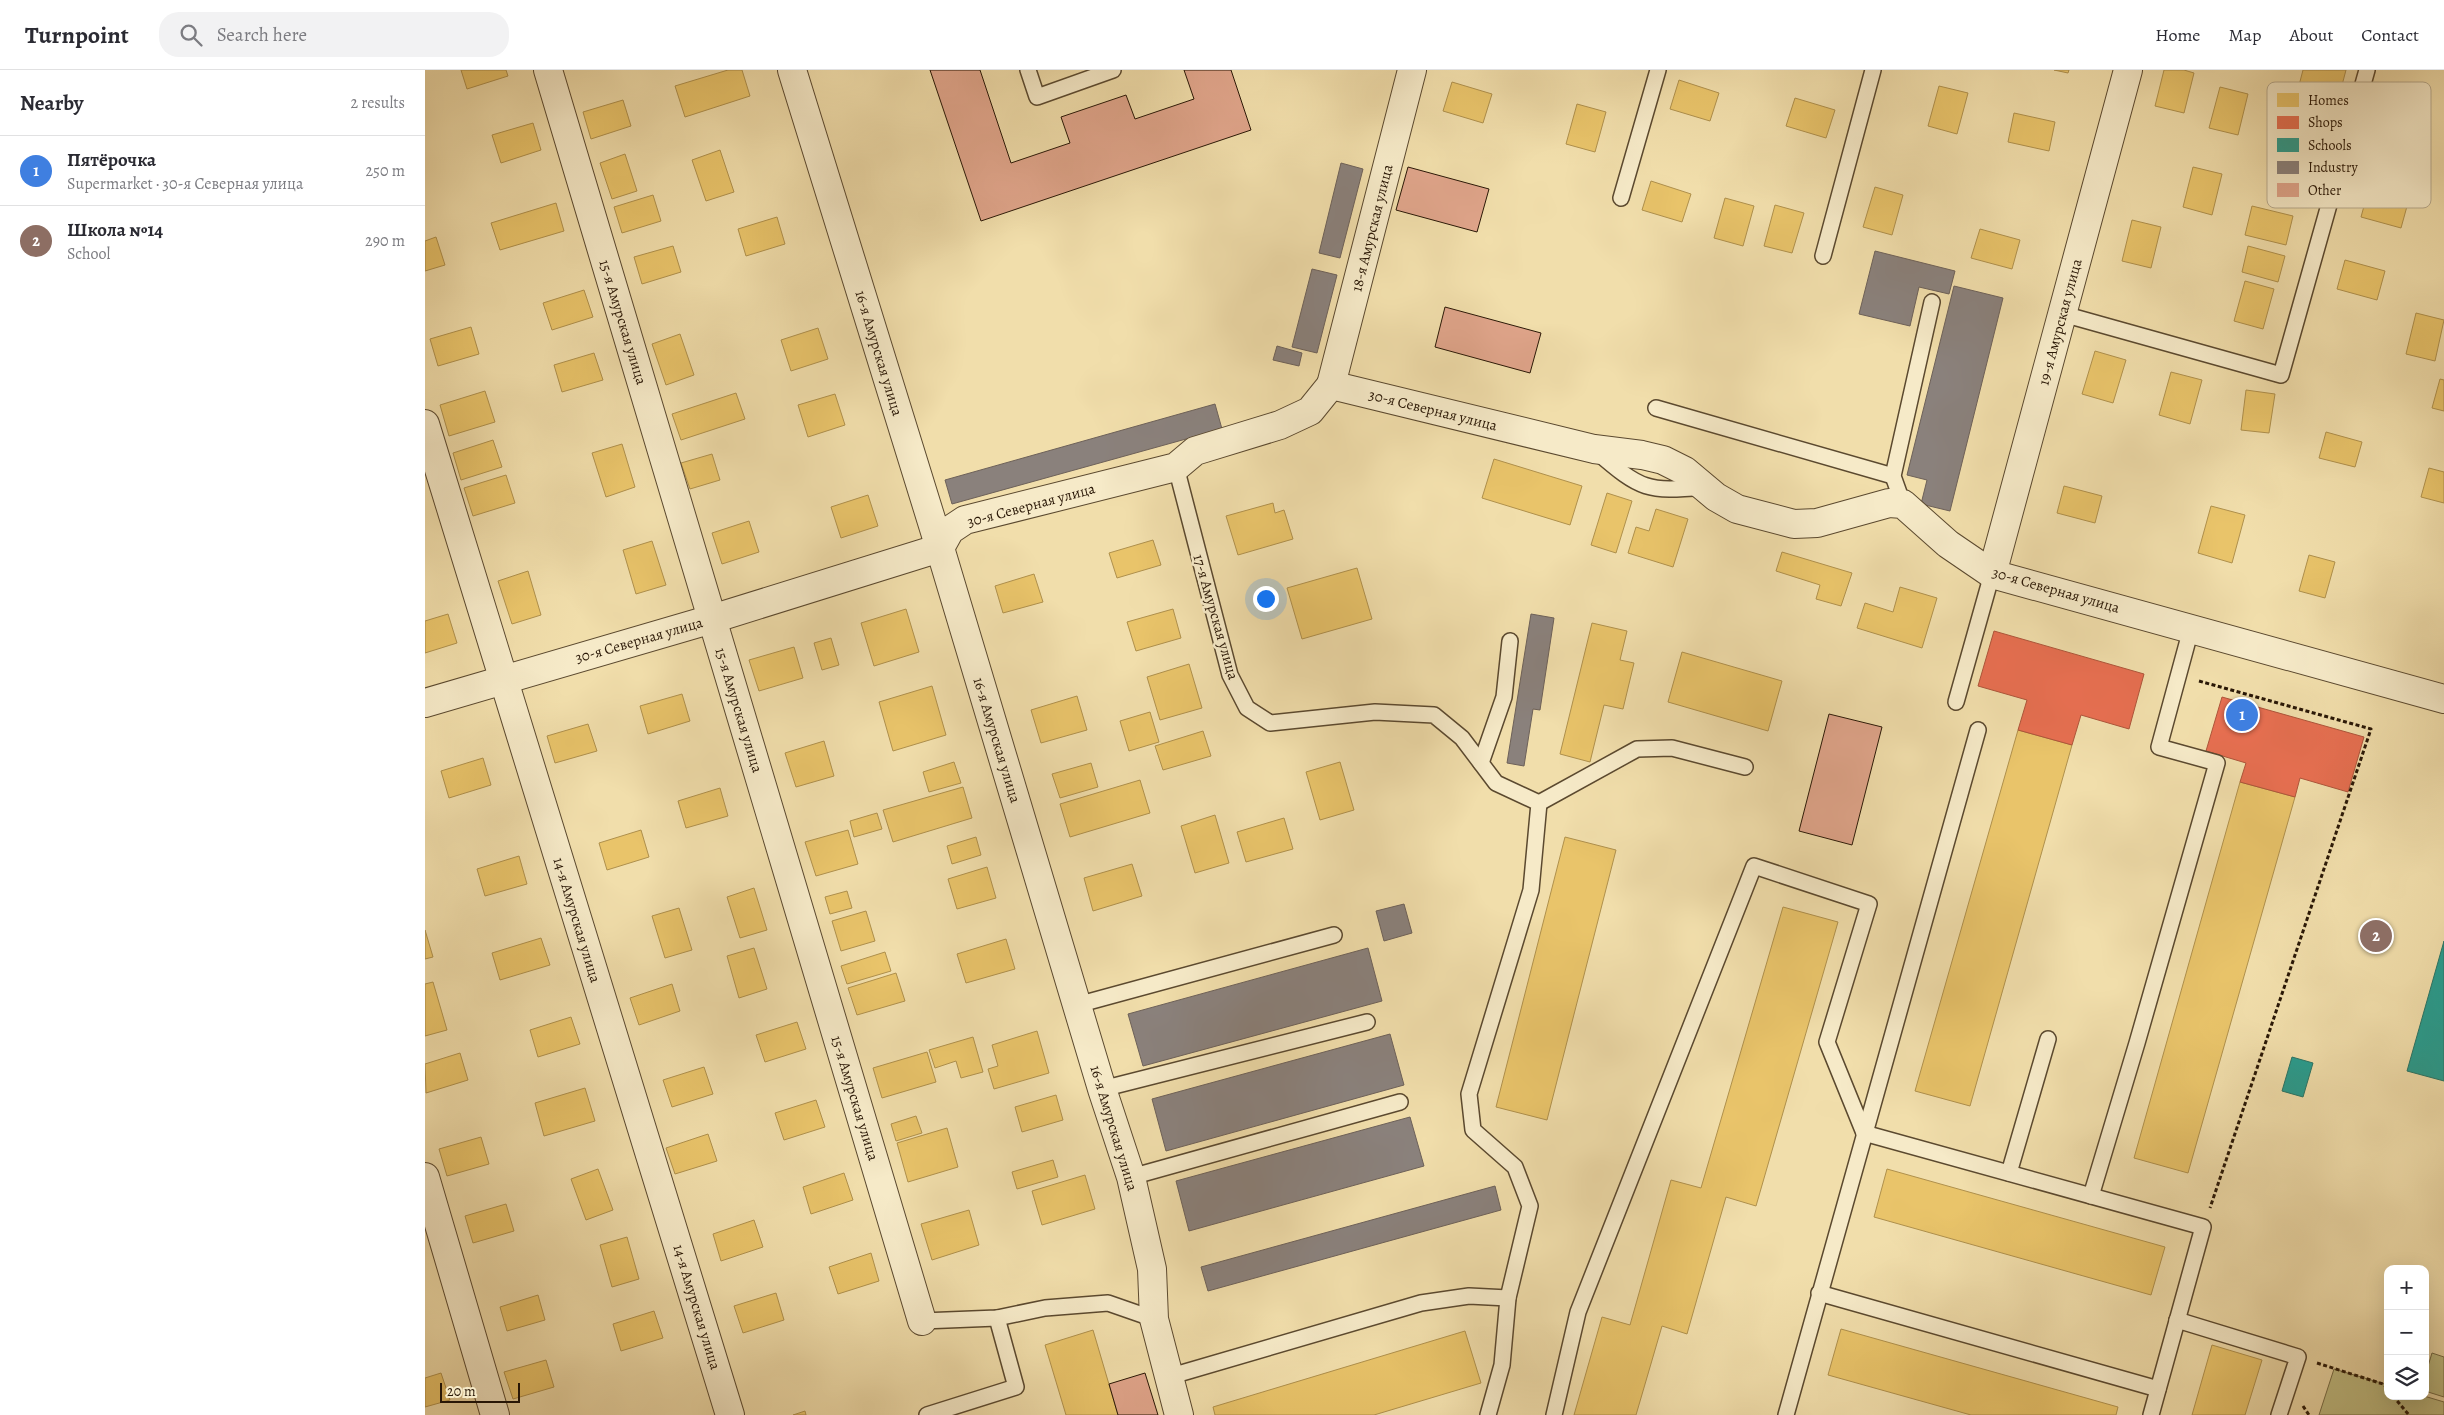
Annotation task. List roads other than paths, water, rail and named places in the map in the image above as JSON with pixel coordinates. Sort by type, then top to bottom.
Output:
[{"type":"street","name":"15-я Амурская улица","points":[[548,70],[922,1321]]},
{"type":"street","name":"16-я Амурская улица","points":[[792,70],[939,548],[1102,1089],[1131,1177],[1152,1269],[1154,1319],[1179,1415]]},
{"type":"street","name":"18-я Амурская улица","points":[[1331,385],[1412,70]]},
{"type":"street","name":"19-я Амурская улица","points":[[1992,574],[2128,70]]},
{"type":"street","name":"30-я Северная улица","points":[[425,703],[712,619],[939,548],[950,530],[965,520],[1176,467],[1195,451],[1280,425],[1310,411],[1331,385],[1594,449],[1642,455],[1663,460],[1685,471],[1716,497],[1737,509],[1794,524],[1817,523],[1889,502],[1903,504],[1949,544],[1992,574],[2444,700]]},
{"type":"street","name":"14-я Амурская улица","points":[[425,424],[730,1415]]},
{"type":"street","points":[[425,1177],[495,1415]]},
{"type":"lane","points":[[1028,70],[1037,97],[1113,70]]},
{"type":"lane","points":[[1621,198],[1658,70]]},
{"type":"lane","points":[[1823,256],[1873,70]]},
{"type":"lane","points":[[2063,314],[2281,374],[2328,208]]},
{"type":"lane","points":[[1903,504],[1893,476],[1932,302]]},
{"type":"lane","points":[[1656,408],[1893,476]]},
{"type":"lane","name":"17-я Амурская улица","points":[[1176,467],[1230,675],[1247,708],[1270,722],[1375,712],[1434,715],[1461,738],[1496,783],[1539,803]]},
{"type":"lane","points":[[1956,702],[1992,574]]},
{"type":"lane","points":[[2091,1196],[2217,763],[2159,746],[2180,675],[2191,629]]},
{"type":"lane","points":[[1481,762],[1503,697],[1510,641]]},
{"type":"lane","points":[[1786,1415],[1978,730]]},
{"type":"lane","points":[[1488,1415],[1502,1365],[1508,1298],[1530,1206],[1515,1167],[1473,1130],[1469,1094],[1531,890],[1539,803],[1637,749],[1672,748],[1745,767]]},
{"type":"lane","points":[[1554,1415],[1578,1312],[1754,866],[1869,904],[1827,1042],[1864,1133]]},
{"type":"lane","points":[[1077,1005],[1333,935]]},
{"type":"lane","points":[[1102,1089],[1367,1022]]},
{"type":"lane","points":[[2009,1174],[2049,1039]]},
{"type":"lane","points":[[1131,1177],[1400,1102]]},
{"type":"lane","points":[[1864,1133],[2203,1228],[2151,1415]]},
{"type":"lane","points":[[1819,1293],[2158,1389]]},
{"type":"lane","points":[[1168,1377],[1421,1303],[1469,1296],[1508,1298]]},
{"type":"lane","points":[[922,1321],[997,1318],[1045,1308],[1108,1303],[1154,1319]]},
{"type":"lane","points":[[927,1415],[1016,1387],[997,1318]]},
{"type":"lane","points":[[2177,1320],[2298,1357],[2279,1415]]},
{"type":"place","name":"Пятёрочка","points":[[2242,715]]},
{"type":"place","name":"Школа №14","points":[[2376,936]]}]
